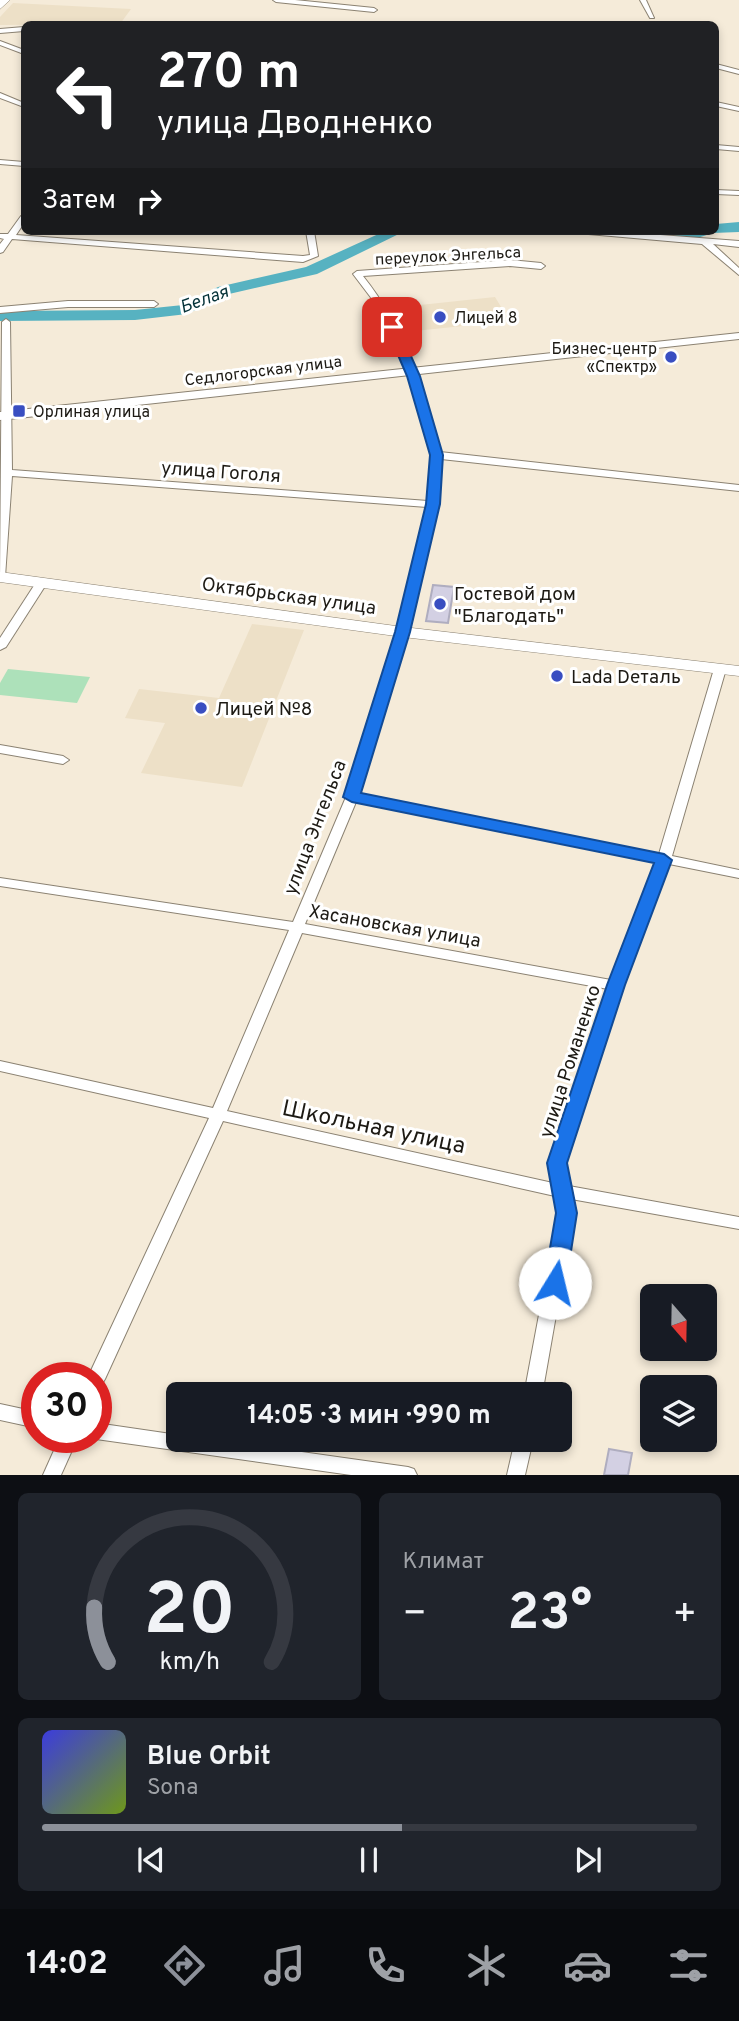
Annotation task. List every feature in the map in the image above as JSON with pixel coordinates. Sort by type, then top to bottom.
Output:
[{"type":"main road","points":[[0,6],[5,0]]},
{"type":"main road","name":"Октябрьская улица","points":[[0,577],[403,632],[739,671]]},
{"type":"street","points":[[276,0],[374,10]]},
{"type":"street","points":[[643,0],[652,17]]},
{"type":"street","points":[[0,30],[21,29]]},
{"type":"street","points":[[0,43],[21,51]]},
{"type":"street","points":[[719,67],[739,72]]},
{"type":"street","points":[[3,97],[21,104]]},
{"type":"street","points":[[719,105],[739,109]]},
{"type":"street","points":[[719,147],[739,149]]},
{"type":"street","points":[[0,162],[21,164]]},
{"type":"street","points":[[719,192],[739,193]]},
{"type":"street","points":[[0,250],[5,237],[21,221]]},
{"type":"street","points":[[5,237],[310,259],[313,256],[310,235]]},
{"type":"street","points":[[621,235],[739,244]]},
{"type":"street","points":[[706,243],[739,272]]},
{"type":"street","name":"переулок Энгельса","points":[[357,274],[510,263],[541,266]]},
{"type":"street","name":"улица Энгельса","points":[[104,1362],[218,1115],[352,797],[403,632],[433,504],[436,455],[410,369],[381,306],[357,274]]},
{"type":"street","points":[[0,310],[68,304],[154,304]]},
{"type":"street","points":[[0,577],[7,473],[3,322],[18,321]]},
{"type":"street","name":"Седлогорская улица","points":[[4,415],[410,369],[739,336]]},
{"type":"street","points":[[436,455],[739,488]]},
{"type":"street","name":"улица Гоголя","points":[[7,473],[433,504]]},
{"type":"street","points":[[0,647],[41,583]]},
{"type":"street","name":"улица Романенко","points":[[535,1382],[566,1213],[557,1163],[616,985],[664,860],[720,669]]},
{"type":"street","points":[[0,749],[63,760]]},
{"type":"street","points":[[352,797],[739,874]]},
{"type":"street","name":"Хасановская улица","points":[[0,882],[297,927],[616,985]]},
{"type":"street","name":"Школьная улица","points":[[0,1066],[562,1191],[739,1223]]},
{"type":"street","points":[[0,1412],[21,1417]]},
{"type":"street","points":[[112,1433],[408,1475]]},
{"type":"street","points":[[516,1475],[521,1452]]},
{"type":"street","points":[[51,1475],[61,1453]]},
{"type":"shaded area","points":[[13,3],[131,9],[122,21],[21,21],[21,25],[0,25],[0,17]]},
{"type":"shaded area","name":"Лицей 8","points":[[495,297],[506,315],[460,319],[463,326],[405,332],[392,308]]},
{"type":"shaded area","name":"Лицей №8","points":[[252,624],[304,630],[242,787],[141,773],[165,723],[125,718],[139,689],[219,698]]},
{"type":"green space","points":[[8,669],[90,677],[77,703],[0,695],[0,683]]},
{"type":"building","name":"Гостевой дом \"Благодать\"","points":[[433,585],[454,587],[448,623],[426,621]]},
{"type":"building","points":[[609,1449],[632,1453],[628,1475],[604,1475]]},
{"type":"waterway","name":"Белая","points":[[719,229],[739,227]]},
{"type":"waterway","name":"Белая","points":[[0,316],[135,315],[187,309],[224,290],[311,271],[388,235]]},
{"type":"place","name":"Лицей 8","points":[[440,317]]},
{"type":"place","name":"Бизнес-центр «Спектр»","points":[[671,357]]},
{"type":"place","name":"Орлиная улица","points":[[19,411]]},
{"type":"place","name":"Гостевой дом \"Благодать\"","points":[[440,604]]},
{"type":"place","name":"Lada Dеталь","points":[[557,676]]},
{"type":"place","name":"Лицей №8","points":[[201,708]]},
{"type":"route","points":[[392,327],[414,376],[436,455],[433,504],[403,632],[352,797],[664,860],[616,985],[557,1163],[566,1213],[555,1283]]}]
